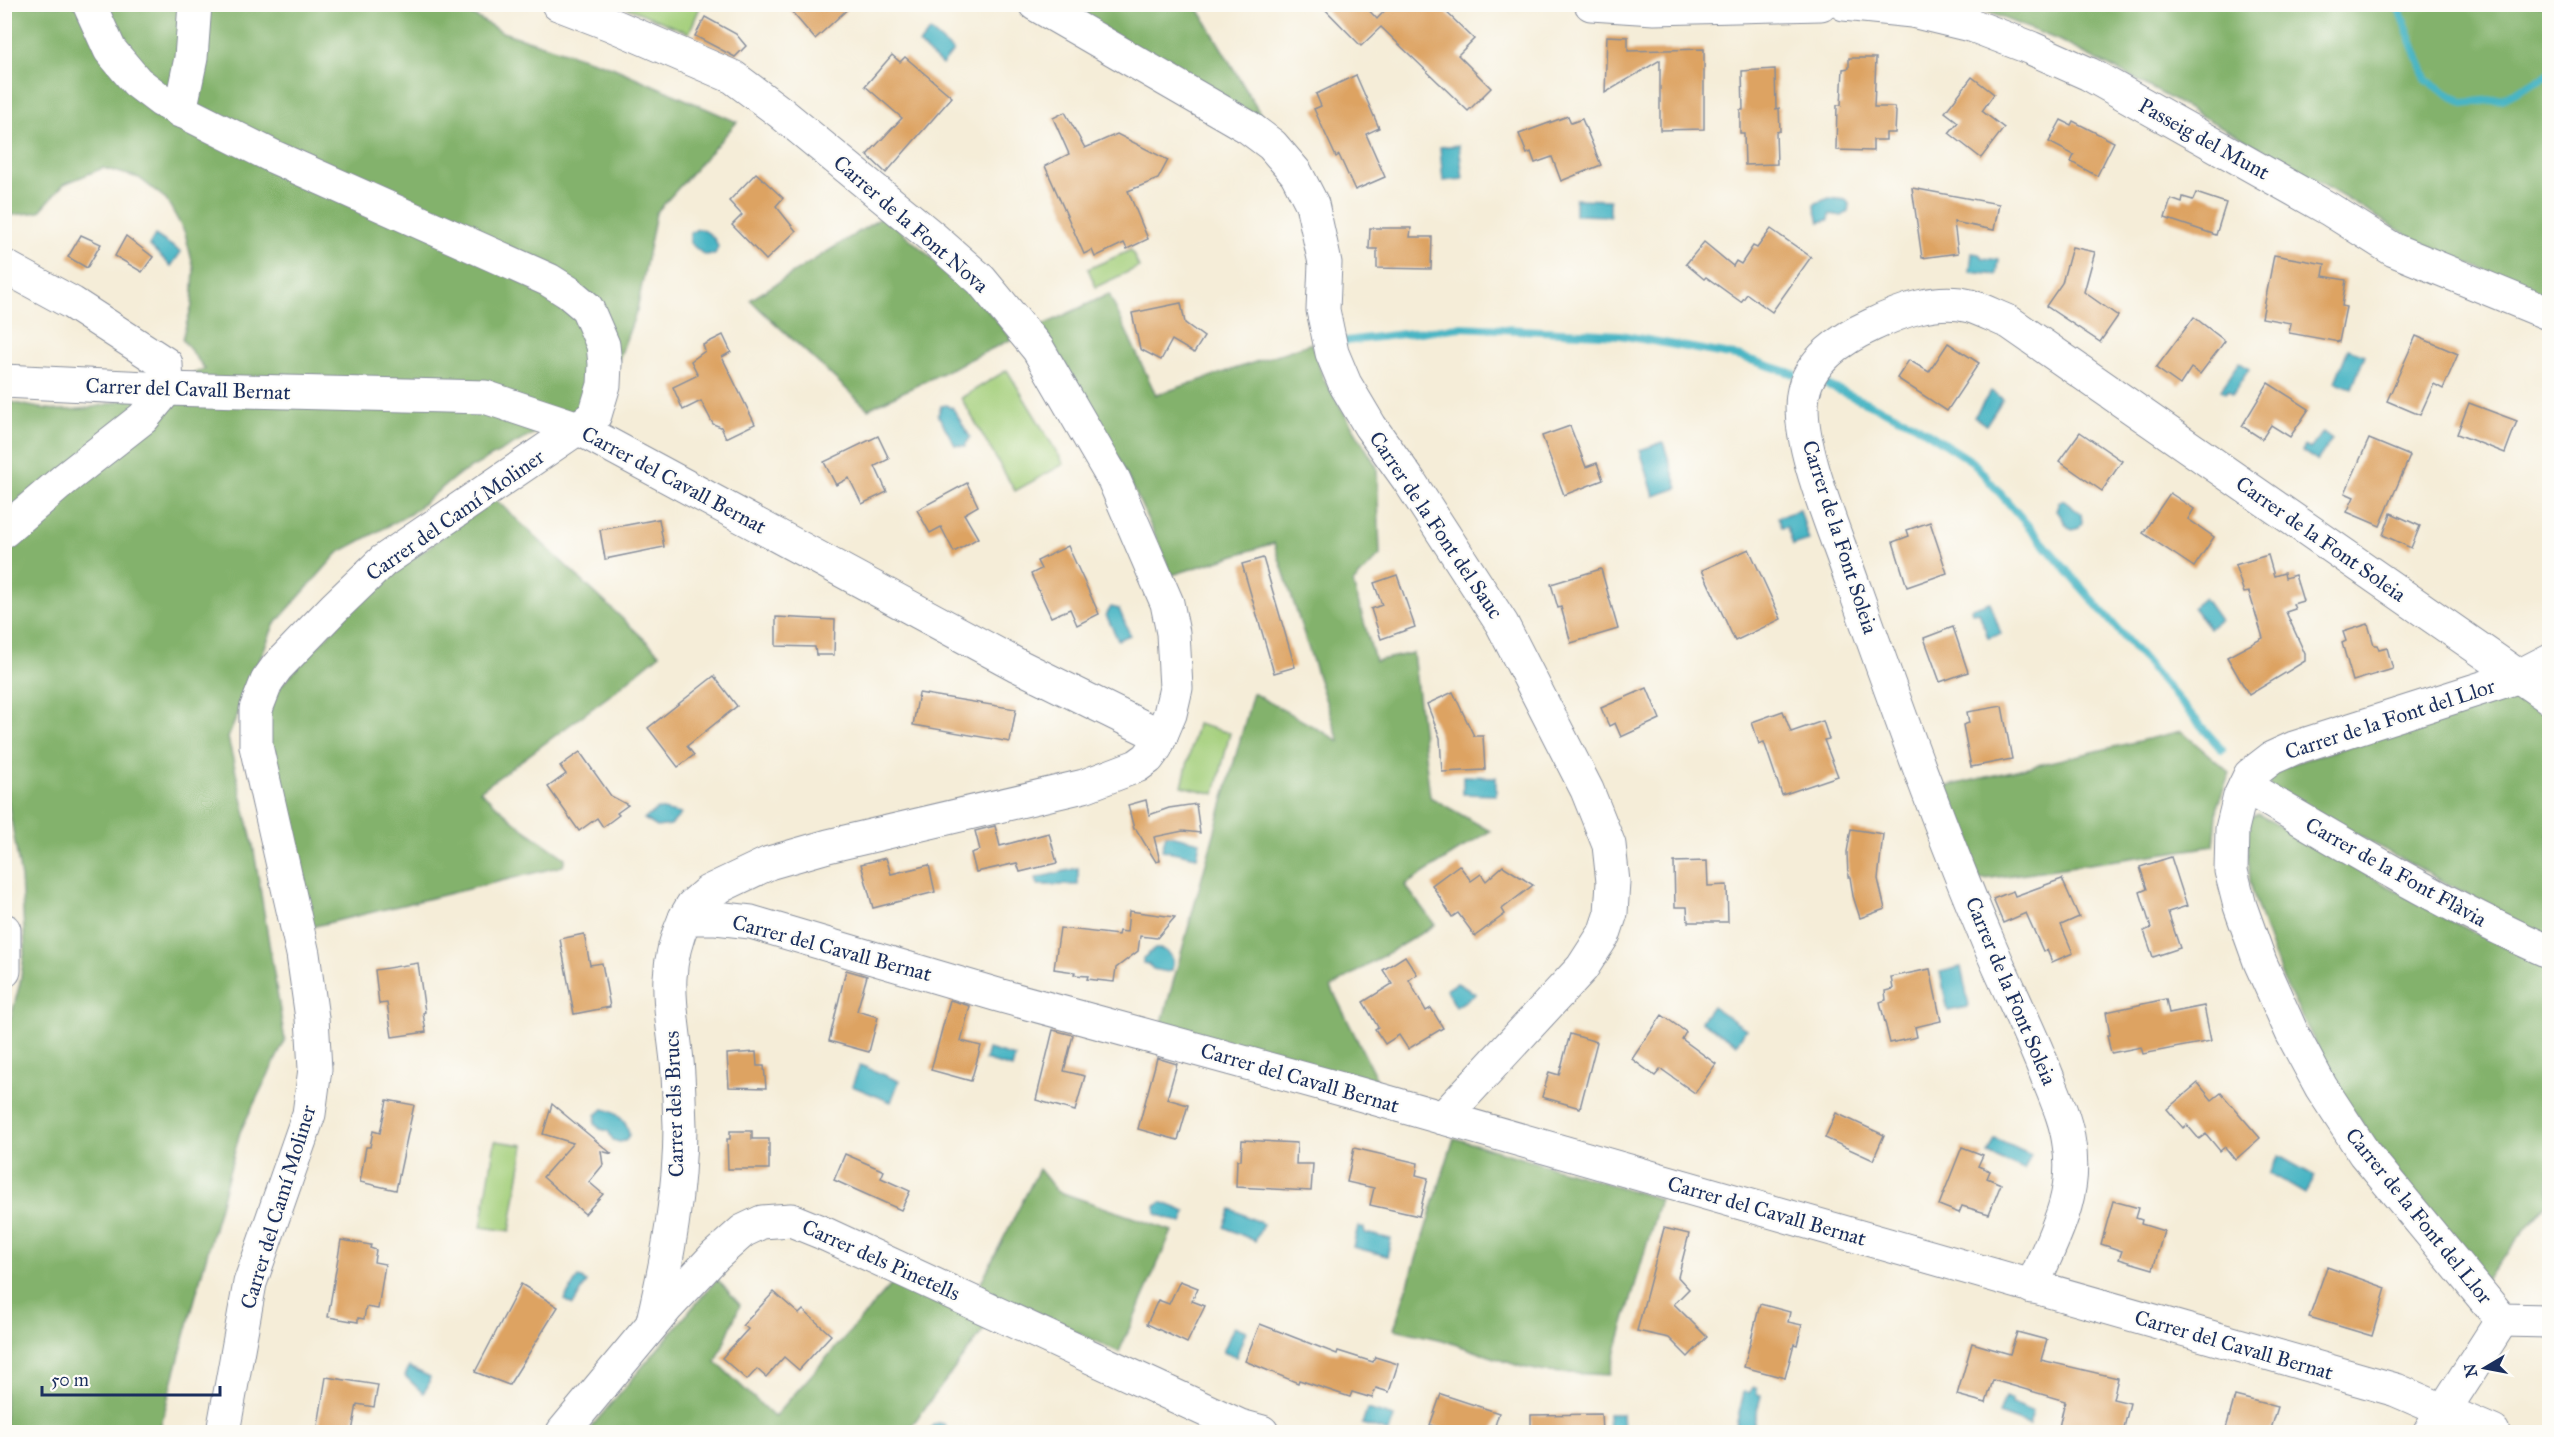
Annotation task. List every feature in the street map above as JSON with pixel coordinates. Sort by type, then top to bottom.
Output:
[{"type":"street","name":"Carrer del Camí Moliner","points":[[89,4],[110,50],[136,82],[162,101],[274,158],[538,275],[568,292],[587,308],[603,345],[605,364],[604,385],[595,414],[578,428],[383,561],[277,667],[260,696],[254,728],[256,746],[303,954],[312,1017],[315,1069],[309,1114],[250,1283],[223,1432]]},
{"type":"street","points":[[180,111],[190,58],[195,4]]},
{"type":"street","name":"Carrer de la Font Nova","points":[[558,4],[733,77],[825,149],[981,280],[1038,349],[1114,480],[1167,603],[1176,662],[1176,688],[1161,736]]},
{"type":"street","name":"Carrer de la Font del Sauc","points":[[1035,4],[1248,127],[1272,145],[1296,173],[1312,204],[1325,263],[1323,310],[1332,353],[1345,384],[1370,426],[1443,531],[1502,624],[1587,790],[1608,845],[1613,882],[1611,913],[1604,934],[1582,968],[1443,1119]]},
{"type":"street","points":[[1591,4],[1654,8],[1821,4]]},
{"type":"street","name":"Passeig del Munt","points":[[1844,4],[1912,11],[1974,26],[2031,48],[2089,74],[2329,208],[2394,249],[2550,314]]},
{"type":"street","points":[[4,266],[72,303],[166,364],[167,389],[143,418],[65,478],[4,531]]},
{"type":"street","name":"Carrer de la Font Soleia","points":[[2032,1287],[2067,1206],[2071,1179],[2070,1146],[2063,1114],[2035,1043],[1990,946],[1922,778],[1826,508],[1804,428],[1803,395],[1811,370],[1830,351],[1859,331],[1914,308],[1938,303],[1968,305],[2009,322],[2550,698]]},
{"type":"street","name":"Carrer del Cavall Bernat","points":[[4,381],[167,389],[485,397],[578,428],[1017,664],[1161,736],[1148,758],[1137,766],[1084,786],[828,846],[769,863],[708,892],[692,906],[685,918]]},
{"type":"street","name":"Carrer de la Font del Llor","points":[[2502,1320],[2364,1153],[2321,1087],[2292,1033],[2260,962],[2240,906],[2231,871],[2232,829],[2240,796],[2250,775],[2272,758],[2294,748],[2517,677],[2550,660]]},
{"type":"street","name":"Carrer de la Font Flàvia","points":[[2245,786],[2381,866],[2506,933],[2550,952]]},
{"type":"street","name":"Carrer del Cavall Bernat","points":[[685,918],[716,918],[752,922],[998,995],[2396,1389],[2438,1421],[2493,1432]]},
{"type":"street","name":"Carrer dels Brucs","points":[[651,1326],[664,1271],[678,1182],[680,1126],[677,1063],[668,990],[670,963],[676,938],[685,918]]},
{"type":"street","points":[[4,930],[4,971]]},
{"type":"street","name":"Carrer dels Pinetells","points":[[563,1432],[651,1326],[715,1256],[743,1231],[762,1222],[791,1220],[931,1281],[1245,1430]]},
{"type":"street","points":[[2438,1421],[2502,1320],[2550,1321]]},
{"type":"green space","points":[[5,5],[455,5],[502,32],[612,67],[737,122],[656,213],[637,310],[606,394],[458,475],[410,514],[338,553],[274,625],[228,738],[253,845],[285,1041],[240,1132],[159,1432],[5,1432],[4,1025],[11,1017],[20,983],[25,948],[21,878],[4,778],[4,400],[45,409],[78,409],[115,402],[205,369],[182,339],[192,305],[194,269],[185,233],[166,199],[139,178],[103,168],[64,184],[39,212],[5,216]]},
{"type":"green space","points":[[621,5],[701,5],[689,33]]},
{"type":"green space","points":[[1063,5],[1196,5],[1265,122]]},
{"type":"green space","points":[[1970,5],[2549,5],[2549,296],[2520,286],[2417,241],[2283,161],[2133,78],[2058,40]]},
{"type":"green space","points":[[884,216],[976,297],[1012,339],[868,409],[750,300]]},
{"type":"green space","points":[[1131,250],[1139,267],[1096,287],[1088,269]]},
{"type":"green space","points":[[1109,294],[1156,395],[1312,343],[1323,378],[1377,467],[1380,555],[1353,583],[1375,661],[1413,653],[1430,797],[1490,831],[1405,885],[1435,925],[1331,987],[1381,1088],[1161,1026],[1253,693],[1339,741],[1274,543],[1172,575],[1144,510],[1112,447],[1041,326]]},
{"type":"green space","points":[[1007,370],[1064,464],[1015,491],[961,398]]},
{"type":"green space","points":[[494,498],[660,654],[609,696],[480,791],[522,828],[565,858],[563,866],[307,928],[265,740],[273,694],[366,594]]},
{"type":"green space","points":[[2514,695],[2522,696],[2549,716],[2549,939],[2271,788],[2268,779],[2275,769]]},
{"type":"green space","points":[[1197,724],[1230,733],[1215,794],[1182,786]]},
{"type":"green space","points":[[2181,731],[2230,773],[2218,804],[2214,846],[1978,880],[1940,788]]},
{"type":"green space","points":[[2258,814],[2451,921],[2549,969],[2549,1201],[2486,1279],[2442,1233],[2343,1097],[2283,980],[2250,881],[2247,843],[2249,818]]},
{"type":"green space","points":[[1454,1138],[1660,1199],[1609,1375],[1546,1372],[1522,1367],[1442,1340],[1394,1329]]},
{"type":"green space","points":[[495,1141],[524,1145],[510,1231],[481,1227]]},
{"type":"green space","points":[[1039,1169],[1057,1191],[1172,1231],[1119,1352],[978,1288]]},
{"type":"green space","points":[[717,1279],[740,1305],[716,1362],[774,1417],[892,1284],[988,1324],[907,1432],[587,1432]]},
{"type":"water","points":[[930,31],[953,51],[942,65],[919,44]]},
{"type":"water","points":[[1459,145],[1463,179],[1443,181],[1440,147]]},
{"type":"water","points":[[1829,198],[1846,200],[1849,204],[1848,212],[1842,216],[1830,214],[1829,220],[1819,222],[1814,204]]},
{"type":"water","points":[[1575,199],[1610,200],[1610,216],[1575,215]]},
{"type":"water","points":[[697,229],[713,237],[718,247],[715,254],[704,255],[690,243],[690,234]]},
{"type":"water","points":[[155,235],[181,252],[171,266],[149,245]]},
{"type":"water","points":[[1972,253],[1979,254],[1983,258],[1999,260],[1997,275],[1970,272]]},
{"type":"water","points":[[2348,349],[2365,355],[2352,388],[2335,382]]},
{"type":"water","points":[[2239,362],[2249,369],[2233,394],[2228,390],[2225,393],[2221,390]]},
{"type":"water","points":[[1991,391],[2003,399],[1986,425],[1974,417]]},
{"type":"water","points":[[941,406],[952,407],[970,437],[965,446],[955,445],[938,415]]},
{"type":"water","points":[[2323,432],[2332,439],[2317,461],[2302,451],[2305,446],[2310,449]]},
{"type":"water","points":[[1663,442],[1678,488],[1654,496],[1640,450]]},
{"type":"water","points":[[2063,500],[2081,514],[2082,522],[2079,528],[2072,530],[2056,511],[2059,502]]},
{"type":"water","points":[[1800,510],[1809,540],[1793,545],[1787,527],[1782,528],[1778,517]]},
{"type":"water","points":[[2204,598],[2220,620],[2209,628],[2193,607]]},
{"type":"water","points":[[1990,602],[2001,634],[1988,638],[1979,612],[1972,613],[1971,608]]},
{"type":"water","points":[[1111,607],[1119,609],[1130,635],[1118,640],[1106,615]]},
{"type":"water","points":[[1463,776],[1496,777],[1496,795],[1463,794]]},
{"type":"water","points":[[658,809],[681,814],[671,825],[657,827],[644,819]]},
{"type":"water","points":[[1166,834],[1200,842],[1197,857],[1162,850]]},
{"type":"water","points":[[1078,868],[1078,885],[1038,885],[1036,878]]},
{"type":"water","points":[[1155,949],[1164,950],[1170,954],[1173,961],[1172,970],[1168,972],[1153,969],[1149,964],[1143,963],[1143,958]]},
{"type":"water","points":[[1961,967],[1969,1005],[1948,1011],[1940,972]]},
{"type":"water","points":[[1457,983],[1476,994],[1456,1007],[1446,990]]},
{"type":"water","points":[[1712,1006],[1746,1029],[1737,1044],[1701,1021]]},
{"type":"water","points":[[988,1049],[1015,1057],[1012,1068],[985,1060]]},
{"type":"water","points":[[860,1065],[899,1081],[891,1102],[852,1086]]},
{"type":"water","points":[[603,1109],[612,1112],[624,1122],[629,1135],[625,1141],[613,1140],[608,1131],[600,1129],[595,1124],[596,1115]]},
{"type":"water","points":[[1995,1139],[2031,1155],[2024,1170],[1988,1154]]},
{"type":"water","points":[[2279,1156],[2315,1176],[2305,1194],[2269,1173]]},
{"type":"water","points":[[1161,1202],[1186,1212],[1182,1223],[1156,1214],[1155,1207]]},
{"type":"water","points":[[1231,1209],[1263,1224],[1255,1241],[1224,1227]]},
{"type":"water","points":[[1358,1226],[1364,1228],[1365,1233],[1391,1239],[1387,1256],[1353,1247]]},
{"type":"water","points":[[578,1277],[587,1282],[573,1305],[564,1300]]},
{"type":"water","points":[[1234,1326],[1246,1331],[1236,1357],[1223,1352]]},
{"type":"water","points":[[409,1367],[430,1377],[423,1393],[405,1376]]},
{"type":"water","points":[[1753,1387],[1757,1389],[1757,1395],[1761,1396],[1752,1430],[1736,1426],[1744,1392],[1749,1393]]},
{"type":"water","points":[[2005,1397],[2012,1400],[2011,1403],[2033,1412],[2029,1425],[1999,1414]]},
{"type":"water","points":[[1367,1409],[1394,1417],[1389,1432],[1362,1424]]},
{"type":"water","points":[[1608,1414],[1622,1414],[1623,1432],[1609,1432]]},
{"type":"water","points":[[944,1424],[948,1432],[929,1432],[933,1425]]},
{"type":"building","points":[[785,4],[853,4],[815,39]]},
{"type":"building","points":[[1320,4],[1363,4],[1377,19],[1391,4],[1438,4],[1474,39],[1458,55],[1491,88],[1468,111],[1381,27],[1361,46]]},
{"type":"building","points":[[705,17],[736,34],[746,46],[735,57],[695,36]]},
{"type":"building","points":[[1607,36],[1628,37],[1628,51],[1704,49],[1704,129],[1660,130],[1660,60],[1605,93]]},
{"type":"building","points":[[892,55],[900,62],[905,57],[952,97],[886,173],[867,155],[902,118],[865,86]]},
{"type":"building","points":[[1849,58],[1876,58],[1874,107],[1894,107],[1896,112],[1895,133],[1886,133],[1886,140],[1873,140],[1873,151],[1836,150],[1837,105],[1841,105],[1843,69],[1849,68]]},
{"type":"building","points":[[1775,69],[1776,109],[1779,108],[1780,131],[1776,132],[1777,164],[1745,165],[1744,133],[1740,133],[1740,110],[1743,110],[1742,71]]},
{"type":"building","points":[[1356,75],[1379,128],[1366,134],[1385,177],[1355,190],[1339,155],[1336,157],[1314,109],[1321,106],[1316,94]]},
{"type":"building","points":[[1972,77],[1994,94],[1982,111],[2004,128],[1981,158],[1949,133],[1958,122],[1945,112]]},
{"type":"building","points":[[1065,112],[1085,148],[1117,134],[1168,160],[1158,179],[1128,191],[1148,239],[1127,249],[1124,243],[1095,257],[1092,250],[1084,254],[1045,166],[1069,154],[1053,118]]},
{"type":"building","points":[[1568,116],[1571,123],[1582,119],[1601,165],[1561,181],[1552,157],[1535,163],[1531,152],[1527,154],[1519,134]]},
{"type":"building","points":[[2061,120],[2071,125],[2073,121],[2114,142],[2097,176],[2071,162],[2074,155],[2049,142]]},
{"type":"building","points":[[756,173],[783,198],[776,206],[796,231],[766,260],[732,225],[742,215],[729,201]]},
{"type":"building","points":[[1912,188],[1999,204],[1994,230],[1954,222],[1958,253],[1922,258]]},
{"type":"building","points":[[2196,193],[2226,203],[2216,235],[2165,218],[2171,199],[2182,203],[2183,197],[2193,200]]},
{"type":"building","points":[[1370,228],[1411,228],[1410,237],[1432,237],[1431,269],[1377,268],[1377,249],[1369,249]]},
{"type":"building","points":[[1771,229],[1811,257],[1772,312],[1747,294],[1741,302],[1706,277],[1704,279],[1686,264],[1704,242],[1733,266],[1736,261],[1741,264],[1753,246],[1757,248]]},
{"type":"building","points":[[81,235],[101,244],[87,268],[68,257]]},
{"type":"building","points":[[126,236],[153,257],[142,272],[115,256]]},
{"type":"building","points":[[2072,247],[2095,252],[2084,292],[2118,316],[2100,342],[2046,306],[2062,283]]},
{"type":"building","points":[[2274,255],[2325,264],[2323,276],[2346,280],[2342,306],[2346,307],[2339,342],[2289,333],[2291,323],[2262,318]]},
{"type":"building","points":[[1181,303],[1185,323],[1204,337],[1194,353],[1172,340],[1161,360],[1140,349],[1132,313]]},
{"type":"building","points":[[2194,317],[2225,341],[2200,374],[2191,368],[2180,385],[2156,368]]},
{"type":"building","points":[[723,335],[731,352],[722,357],[755,424],[726,438],[721,427],[713,424],[701,401],[683,410],[673,387],[698,375],[691,361],[705,351],[703,345]]},
{"type":"building","points":[[2416,336],[2458,354],[2443,389],[2434,384],[2420,415],[2387,401]]},
{"type":"building","points":[[1948,343],[1979,363],[1947,411],[1897,378],[1909,360],[1929,372]]},
{"type":"building","points":[[2268,383],[2309,409],[2290,437],[2271,425],[2262,439],[2242,426]]},
{"type":"building","points":[[2469,403],[2517,421],[2505,453],[2457,434]]},
{"type":"building","points":[[1570,426],[1586,467],[1597,463],[1603,480],[1564,495],[1542,436]]},
{"type":"building","points":[[2080,432],[2122,461],[2102,491],[2059,461]]},
{"type":"building","points":[[878,436],[889,459],[875,466],[887,492],[862,504],[849,478],[836,485],[824,462]]},
{"type":"building","points":[[2369,439],[2410,456],[2380,526],[2347,512],[2354,497],[2345,493]]},
{"type":"building","points":[[967,483],[978,506],[964,514],[978,538],[954,552],[941,527],[930,533],[917,510]]},
{"type":"building","points":[[2170,493],[2194,509],[2188,519],[2214,537],[2194,567],[2143,533]]},
{"type":"building","points":[[2391,513],[2420,526],[2411,548],[2383,535]]},
{"type":"building","points":[[659,519],[664,547],[605,559],[600,530]]},
{"type":"building","points":[[1930,522],[1947,573],[1907,587],[1893,542],[1909,536],[1907,530]]},
{"type":"building","points":[[1068,546],[1099,614],[1077,625],[1070,609],[1051,617],[1031,574],[1041,569],[1037,561]]},
{"type":"building","points":[[1749,549],[1781,619],[1735,641],[1702,570]]},
{"type":"building","points":[[2268,555],[2274,576],[2284,573],[2285,578],[2295,575],[2303,601],[2293,604],[2295,609],[2286,612],[2305,654],[2305,661],[2249,695],[2227,657],[2263,638],[2249,592],[2244,593],[2235,565]]},
{"type":"building","points":[[1263,558],[1295,667],[1274,673],[1242,564]]},
{"type":"building","points":[[1601,569],[1618,629],[1571,643],[1561,607],[1558,608],[1551,584]]},
{"type":"building","points":[[1397,575],[1415,627],[1381,639],[1371,609],[1382,605],[1374,583]]},
{"type":"building","points":[[776,617],[835,620],[834,655],[816,655],[815,647],[776,646]]},
{"type":"building","points":[[2368,624],[2374,645],[2377,645],[2379,650],[2387,648],[2393,669],[2353,681],[2342,643],[2346,641],[2343,632]]},
{"type":"building","points":[[1953,627],[1968,672],[1940,682],[1924,638]]},
{"type":"building","points":[[714,676],[737,706],[687,746],[694,755],[678,767],[648,728]]},
{"type":"building","points":[[1647,688],[1660,719],[1621,737],[1615,723],[1609,726],[1601,708]]},
{"type":"building","points":[[1453,692],[1474,736],[1483,736],[1485,770],[1442,772],[1440,738],[1427,704]]},
{"type":"building","points":[[919,693],[1016,709],[1010,742],[913,725]]},
{"type":"building","points":[[2002,706],[2012,759],[1971,767],[1963,725],[1969,723],[1967,712]]},
{"type":"building","points":[[1783,711],[1791,732],[1823,721],[1829,739],[1824,740],[1838,776],[1782,795],[1764,742],[1759,744],[1752,722]]},
{"type":"building","points":[[580,752],[611,796],[628,805],[603,827],[597,818],[579,831],[548,787],[566,774],[560,766]]},
{"type":"building","points":[[1146,800],[1149,815],[1169,808],[1196,804],[1200,833],[1183,831],[1154,837],[1160,861],[1156,862],[1134,829],[1128,805]]},
{"type":"building","points":[[995,826],[1000,846],[1049,833],[1057,863],[1020,872],[1017,863],[976,872],[971,853],[980,850],[975,831]]},
{"type":"building","points":[[1851,829],[1883,834],[1878,879],[1885,909],[1860,918],[1850,877],[1848,877],[1847,852]]},
{"type":"building","points":[[2171,857],[2187,906],[2168,912],[2180,948],[2153,957],[2144,931],[2151,928],[2140,892],[2147,889],[2140,867]]},
{"type":"building","points":[[886,858],[891,874],[929,865],[935,892],[873,908],[861,864]]},
{"type":"building","points":[[1707,861],[1708,886],[1727,885],[1728,922],[1688,922],[1687,907],[1675,907],[1674,862]]},
{"type":"building","points":[[1459,865],[1471,881],[1481,874],[1486,881],[1503,866],[1533,885],[1502,909],[1505,914],[1475,936],[1458,913],[1452,917],[1432,885]]},
{"type":"building","points":[[2062,879],[2079,917],[2061,925],[2073,953],[2052,962],[2047,950],[2043,951],[2026,913],[2003,923],[1993,899],[2013,891],[2015,896]]},
{"type":"building","points":[[1129,911],[1175,917],[1157,938],[1140,936],[1138,951],[1116,968],[1114,982],[1087,979],[1088,976],[1074,975],[1075,972],[1054,969],[1060,928],[1118,935],[1119,931],[1127,932]]},
{"type":"building","points":[[584,934],[590,965],[602,963],[610,1007],[574,1014],[560,939]]},
{"type":"building","points":[[1405,956],[1417,974],[1409,980],[1426,1011],[1431,1008],[1443,1028],[1408,1049],[1399,1035],[1385,1044],[1375,1029],[1378,1027],[1363,1002],[1392,984],[1383,970]]},
{"type":"building","points":[[418,963],[426,1032],[392,1037],[387,1003],[379,1004],[375,970]]},
{"type":"building","points":[[1930,969],[1941,1021],[1915,1027],[1917,1037],[1890,1043],[1880,1002],[1886,1000],[1885,991],[1893,989],[1891,977]]},
{"type":"building","points":[[846,970],[867,976],[857,1011],[878,1017],[869,1052],[829,1041]]},
{"type":"building","points":[[2166,999],[2169,1013],[2204,1006],[2211,1041],[2143,1054],[2141,1047],[2111,1053],[2106,1012]]},
{"type":"building","points":[[950,1000],[970,1006],[961,1041],[981,1046],[971,1081],[931,1070]]},
{"type":"building","points":[[1662,1015],[1686,1032],[1682,1039],[1716,1064],[1695,1093],[1661,1069],[1655,1076],[1632,1059]]},
{"type":"building","points":[[1053,1030],[1073,1035],[1064,1071],[1085,1076],[1075,1111],[1036,1100]]},
{"type":"building","points":[[1570,1034],[1597,1042],[1580,1108],[1542,1097],[1549,1072],[1559,1075]]},
{"type":"building","points":[[756,1052],[757,1066],[764,1066],[766,1088],[729,1087],[727,1054]]},
{"type":"building","points":[[1157,1058],[1177,1064],[1167,1099],[1188,1105],[1178,1140],[1138,1129]]},
{"type":"building","points":[[2198,1083],[2212,1100],[2221,1093],[2260,1138],[2235,1160],[2225,1147],[2220,1151],[2206,1134],[2199,1139],[2187,1125],[2183,1128],[2167,1109]]},
{"type":"building","points":[[387,1100],[414,1105],[396,1190],[360,1182],[366,1147],[370,1147],[373,1131],[380,1133]]},
{"type":"building","points":[[552,1104],[612,1154],[601,1151],[603,1165],[589,1182],[603,1194],[585,1214],[543,1177],[573,1143],[543,1134]]},
{"type":"building","points":[[1836,1113],[1884,1135],[1873,1160],[1825,1138]]},
{"type":"building","points":[[730,1131],[752,1131],[752,1139],[769,1139],[769,1169],[728,1169],[727,1139],[730,1139]]},
{"type":"building","points":[[1242,1140],[1297,1143],[1296,1164],[1313,1164],[1311,1191],[1236,1187],[1237,1160],[1241,1160]]},
{"type":"building","points":[[1962,1147],[1983,1155],[1978,1166],[1990,1171],[1987,1178],[2001,1184],[1989,1214],[1962,1206],[1959,1213],[1939,1205]]},
{"type":"building","points":[[1354,1148],[1418,1163],[1416,1175],[1428,1178],[1419,1216],[1370,1205],[1374,1188],[1347,1182]]},
{"type":"building","points":[[845,1154],[884,1171],[881,1178],[910,1191],[901,1210],[834,1180]]},
{"type":"building","points":[[2113,1201],[2139,1208],[2136,1218],[2142,1220],[2141,1224],[2164,1231],[2153,1269],[2119,1259],[2122,1251],[2101,1244]]},
{"type":"building","points":[[1664,1228],[1689,1234],[1678,1277],[1689,1289],[1674,1304],[1707,1337],[1688,1357],[1669,1338],[1637,1331]]},
{"type":"building","points":[[341,1240],[371,1245],[370,1248],[376,1250],[374,1262],[385,1264],[378,1309],[366,1307],[364,1319],[358,1318],[358,1322],[328,1317]]},
{"type":"building","points":[[2327,1267],[2386,1288],[2372,1336],[2309,1317]]},
{"type":"building","points":[[1180,1281],[1198,1288],[1192,1301],[1205,1306],[1187,1343],[1147,1324],[1158,1300],[1169,1304]]},
{"type":"building","points":[[521,1284],[558,1307],[509,1385],[475,1372]]},
{"type":"building","points":[[774,1292],[799,1314],[803,1310],[831,1335],[799,1370],[784,1357],[766,1377],[757,1369],[747,1380],[722,1358],[748,1329],[743,1325]]},
{"type":"building","points":[[1760,1304],[1790,1312],[1788,1322],[1802,1325],[1797,1345],[1794,1344],[1785,1378],[1744,1367]]},
{"type":"building","points":[[1260,1324],[1337,1354],[1338,1351],[1373,1362],[1375,1357],[1398,1364],[1389,1392],[1376,1388],[1372,1398],[1352,1392],[1350,1397],[1299,1380],[1298,1383],[1245,1361]]},
{"type":"building","points":[[2017,1332],[2047,1340],[2041,1360],[2118,1378],[2113,1399],[2130,1403],[2123,1432],[2084,1432],[2059,1427],[2065,1401],[1993,1380],[1986,1403],[1957,1395],[1972,1343],[2010,1354]]},
{"type":"building","points":[[326,1377],[378,1385],[374,1407],[357,1404],[352,1432],[317,1432]]},
{"type":"building","points":[[1441,1394],[1499,1413],[1493,1432],[1454,1432],[1430,1425]]},
{"type":"building","points":[[2235,1396],[2278,1407],[2270,1432],[2225,1432]]},
{"type":"building","points":[[1601,1414],[1602,1432],[1531,1432],[1531,1415]]},
{"type":"waterway","points":[[2397,4],[2427,81],[2463,103],[2502,99],[2550,74]]},
{"type":"waterway","points":[[1346,341],[1461,327],[1620,335],[1741,357],[1794,374]]},
{"type":"waterway","points":[[1827,385],[1914,424],[1973,462],[2222,750]]}]
